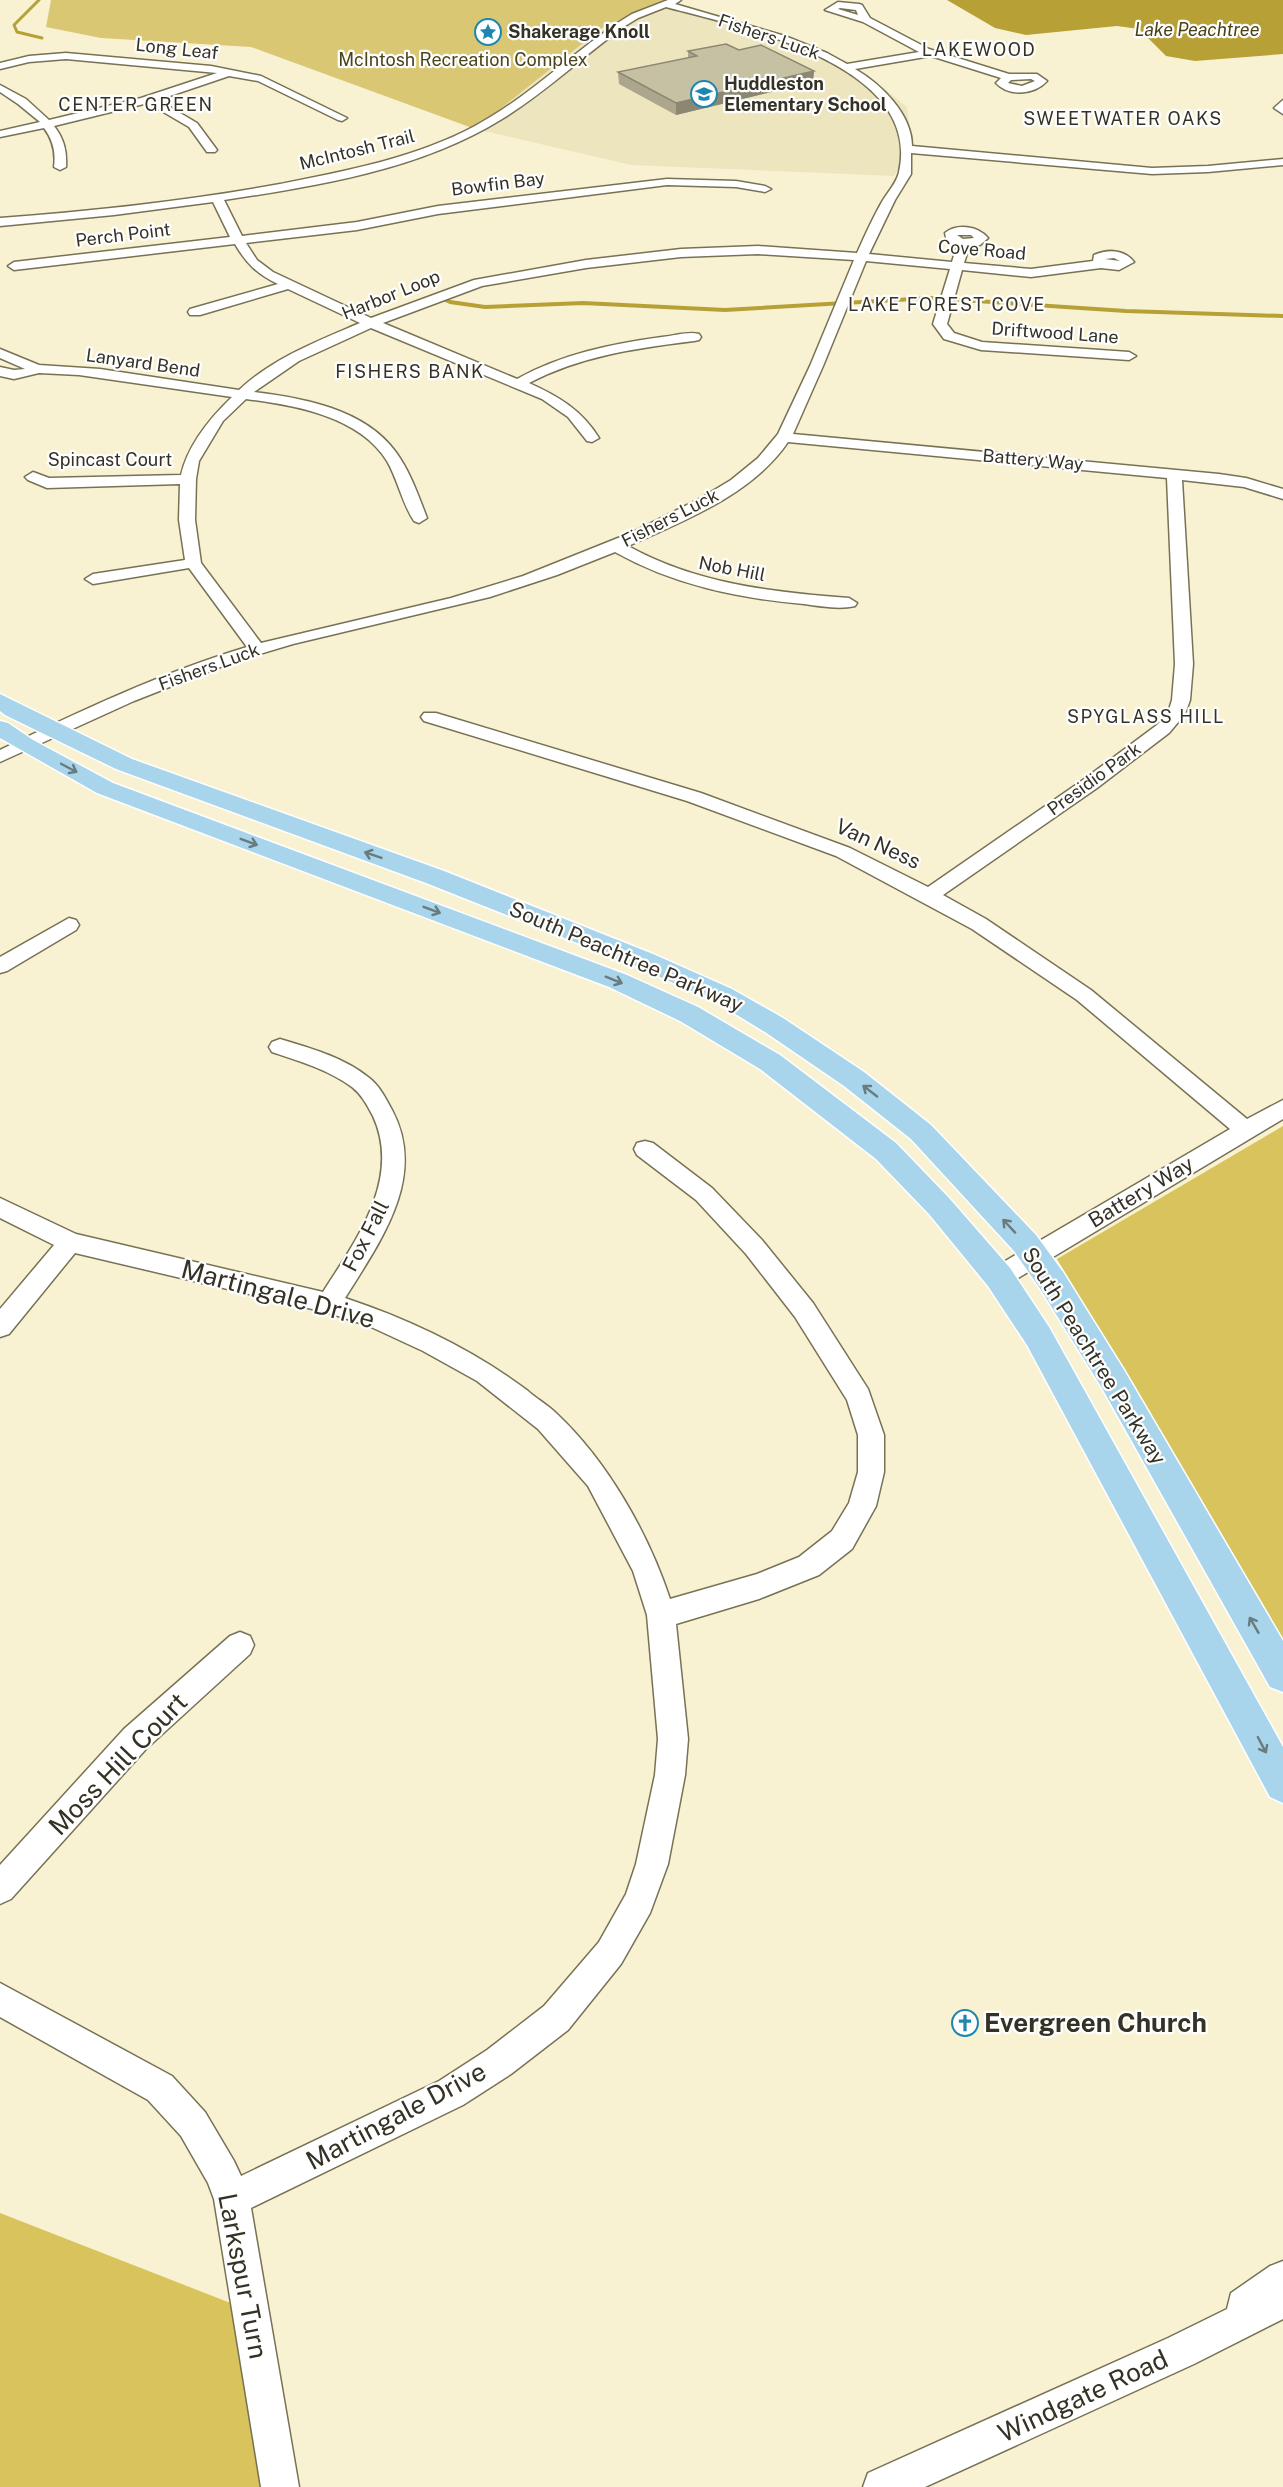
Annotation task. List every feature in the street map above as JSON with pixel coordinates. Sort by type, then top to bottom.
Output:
[{"type":"main road","name":"South Peachtree Parkway","points":[[0,701],[54,731],[124,764],[435,877],[644,960],[723,995],[774,1025],[854,1079],[921,1132],[1025,1243],[1113,1379],[1283,1675]]},
{"type":"main road","name":"South Peachtree Parkway","points":[[0,728],[12,751],[618,981],[690,1014],[770,1062],[886,1151],[939,1206],[999,1277],[1038,1336],[1283,1784]]},
{"type":"street","name":"McIntosh Trail","points":[[2,222],[218,198],[346,174],[408,157],[450,143],[506,112],[600,39],[635,16],[670,2]]},
{"type":"street","name":"Fishers Luck","points":[[12,751],[154,686],[257,649],[485,594],[540,577],[616,546],[710,501],[776,449],[814,373],[861,257],[905,174],[909,149],[905,129],[895,108],[868,82],[844,65],[776,37],[670,2]]},
{"type":"street","points":[[866,20],[929,52],[1008,77]]},
{"type":"street","points":[[844,65],[929,52]]},
{"type":"street","name":"Long Leaf","points":[[0,66],[28,59],[66,56],[230,72],[261,79],[342,118]]},
{"type":"street","points":[[0,133],[151,100],[230,72]]},
{"type":"street","points":[[0,88],[11,94],[55,134],[62,157],[60,167]]},
{"type":"street","points":[[151,100],[193,125],[211,150]]},
{"type":"street","points":[[1283,103],[1279,108],[1283,111]]},
{"type":"street","points":[[909,149],[1152,171],[1198,170],[1283,162]]},
{"type":"street","name":"Bowfin Bay","points":[[237,239],[357,225],[471,205],[667,182],[736,184],[765,189]]},
{"type":"street","points":[[218,198],[237,239],[252,262],[288,285],[371,324],[517,384],[567,408],[584,424],[592,438]]},
{"type":"street","name":"Perch Point","points":[[14,266],[237,239]]},
{"type":"street","name":"Driftwood Lane","points":[[964,243],[940,324],[949,336],[964,342],[1008,349],[1129,356]]},
{"type":"street","name":"Harbor Loop","points":[[257,649],[193,563],[187,520],[188,479],[192,461],[217,419],[256,382],[294,358],[437,296],[479,283],[526,273],[681,253],[758,250],[861,257]]},
{"type":"street","name":"Cove Road","points":[[861,257],[1031,273],[1101,264]]},
{"type":"street","points":[[195,312],[288,285]]},
{"type":"street","points":[[517,384],[550,367],[603,349],[694,337]]},
{"type":"street","name":"Lanyard Bend","points":[[0,353],[37,369],[77,371],[243,394],[291,402],[327,412],[370,435],[393,458],[419,518]]},
{"type":"street","name":"Lanyard Bend","points":[[0,371],[10,376],[19,376],[37,369]]},
{"type":"street","name":"Battery Way","points":[[782,437],[1174,474],[1246,483],[1283,494]]},
{"type":"street","name":"Presidio Park","points":[[929,896],[1090,784],[1163,729],[1176,714],[1182,700],[1184,664],[1174,474]]},
{"type":"street","name":"Spincast Court","points":[[33,477],[47,483],[188,479]]},
{"type":"street","name":"Nob Hill","points":[[616,546],[644,563],[704,585],[767,596],[849,603]]},
{"type":"street","points":[[93,579],[193,563]]},
{"type":"street","name":"Van Ness","points":[[430,717],[694,797],[843,852],[979,924],[1084,995],[1245,1129]]},
{"type":"street","points":[[0,966],[69,925]]},
{"type":"street","name":"Fox Fall","points":[[280,1047],[333,1067],[367,1088],[383,1114],[392,1137],[395,1160],[386,1203],[360,1255],[329,1303]]},
{"type":"street","name":"Battery Way","points":[[999,1277],[1283,1108]]},
{"type":"street","points":[[645,1149],[704,1194],[754,1247],[804,1310],[859,1397],[871,1435],[871,1472],[862,1506],[842,1540],[809,1566],[759,1586],[662,1615]]},
{"type":"street","name":"Martingale Drive","points":[[0,1207],[70,1242],[329,1303],[378,1319],[432,1344],[486,1374],[547,1421],[597,1478],[646,1568],[662,1615],[673,1739],[670,1775],[649,1873],[639,1902],[610,1953],[555,2018],[499,2062],[451,2093],[232,2199]]},
{"type":"street","points":[[0,1327],[70,1242]]},
{"type":"street","name":"Moss Hill Court","points":[[0,1888],[135,1739],[240,1645]]},
{"type":"street","name":"Larkspur Turn","points":[[0,1999],[160,2088],[193,2124],[222,2173],[232,2199],[280,2487]]},
{"type":"street","points":[[1181,2351],[1283,2279]]},
{"type":"street","name":"Windgate Road","points":[[882,2487],[1181,2351],[1283,2300]]},
{"type":"street","points":[[1181,2351],[1283,2315]]},
{"type":"shaded area","name":"Huddleston Elementary School","points":[[652,5],[759,28],[852,63],[907,107],[912,147],[894,176],[631,165],[475,129],[609,22]]},
{"type":"shaded area","points":[[1283,1126],[1283,1640],[1057,1259]]},
{"type":"shaded area","points":[[0,2213],[251,2311],[280,2487],[0,2487]]},
{"type":"green space","name":"McIntosh Recreation Complex","points":[[51,0],[668,1],[638,11],[602,28],[475,129],[251,47],[101,38],[46,27]]},
{"type":"water","name":"Lake Peachtree","points":[[947,0],[1283,0],[1283,54],[1195,61],[1166,56],[1139,29],[1117,26],[1026,35],[995,28]]},
{"type":"building","name":"Huddleston Elementary School","points":[[726,44],[739,50],[761,45],[814,71],[676,103],[618,72],[697,56],[688,51]]},
{"type":"waterway","points":[[39,0],[14,25],[17,32],[42,38]]},
{"type":"waterway","points":[[439,297],[450,302],[485,307],[583,303],[725,310],[931,298],[1126,311],[1283,316]]},
{"type":"place","name":"Shakerage Knoll","points":[[488,32]]},
{"type":"place","name":"Huddleston Elementary School","points":[[704,94]]},
{"type":"place","name":"Evergreen Church","points":[[965,2023]]},
{"type":"district","name":"LAKEWOOD","points":[[979,50]]},
{"type":"district","name":"CENTER GREEN","points":[[136,105]]},
{"type":"district","name":"SWEETWATER OAKS","points":[[1123,119]]},
{"type":"district","name":"LAKE FOREST COVE","points":[[947,305]]},
{"type":"district","name":"FISHERS BANK","points":[[410,372]]},
{"type":"district","name":"SPYGLASS HILL","points":[[1146,717]]}]
